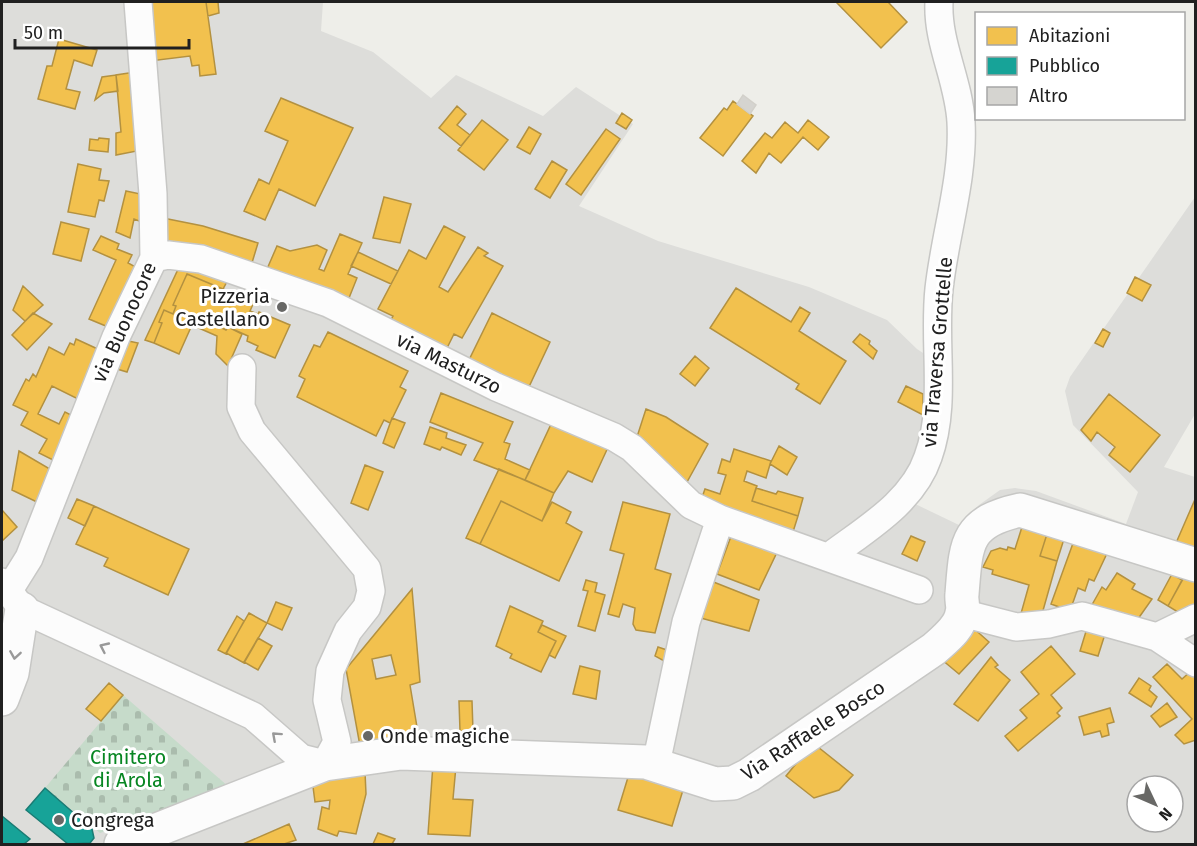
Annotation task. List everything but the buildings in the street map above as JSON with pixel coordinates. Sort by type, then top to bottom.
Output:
[{"type":"street","name":"via Buonocore","points":[[11,594],[29,558],[116,337],[154,258],[153,194],[138,2]]},
{"type":"street","name":"via Traversa Grottelle","points":[[830,556],[905,498],[928,458],[936,417],[939,291],[960,158],[961,121],[938,22],[939,2]]},
{"type":"street","name":"via Masturzo","points":[[154,258],[168,255],[201,259],[328,303],[496,387],[614,436],[632,448],[691,505],[720,519]]},
{"type":"street","points":[[2,699],[12,673],[11,594],[253,716],[300,758],[325,764],[337,742],[327,700],[330,671],[348,631],[366,607],[371,591],[367,569],[252,431],[241,407],[242,368]]},
{"type":"street","points":[[1196,565],[1020,510],[995,515],[979,526],[969,542],[962,597],[963,613],[1016,627],[1049,624],[1082,616],[1157,637],[1196,663]]},
{"type":"street","points":[[656,764],[686,622],[720,519],[830,556],[919,590]]},
{"type":"street","name":"Via Raffaele Bosco","points":[[121,844],[325,764],[401,753],[475,754],[656,764],[715,784],[733,783],[749,775],[934,649],[953,632],[963,613]]},
{"type":"street","points":[[1157,637],[1196,618]]},
{"type":"shaded area","points":[[2,2],[323,2],[321,31],[373,52],[431,98],[456,75],[543,116],[576,87],[633,124],[579,206],[658,241],[809,287],[887,320],[917,349],[950,371],[909,501],[959,525],[979,505],[1000,490],[1015,488],[1036,491],[1126,524],[1138,492],[1073,425],[1065,391],[1070,377],[1195,197],[1195,414],[1164,467],[1195,477],[1195,844],[2,844]]},
{"type":"green space","name":"Cimitero di Arola","points":[[123,695],[229,787],[100,833],[45,788]]},
{"type":"place","name":"Pizzeria Castellano","points":[[282,307]]},
{"type":"place","name":"Onde magiche","points":[[368,736]]},
{"type":"place","name":"Congrega","points":[[59,820]]}]
